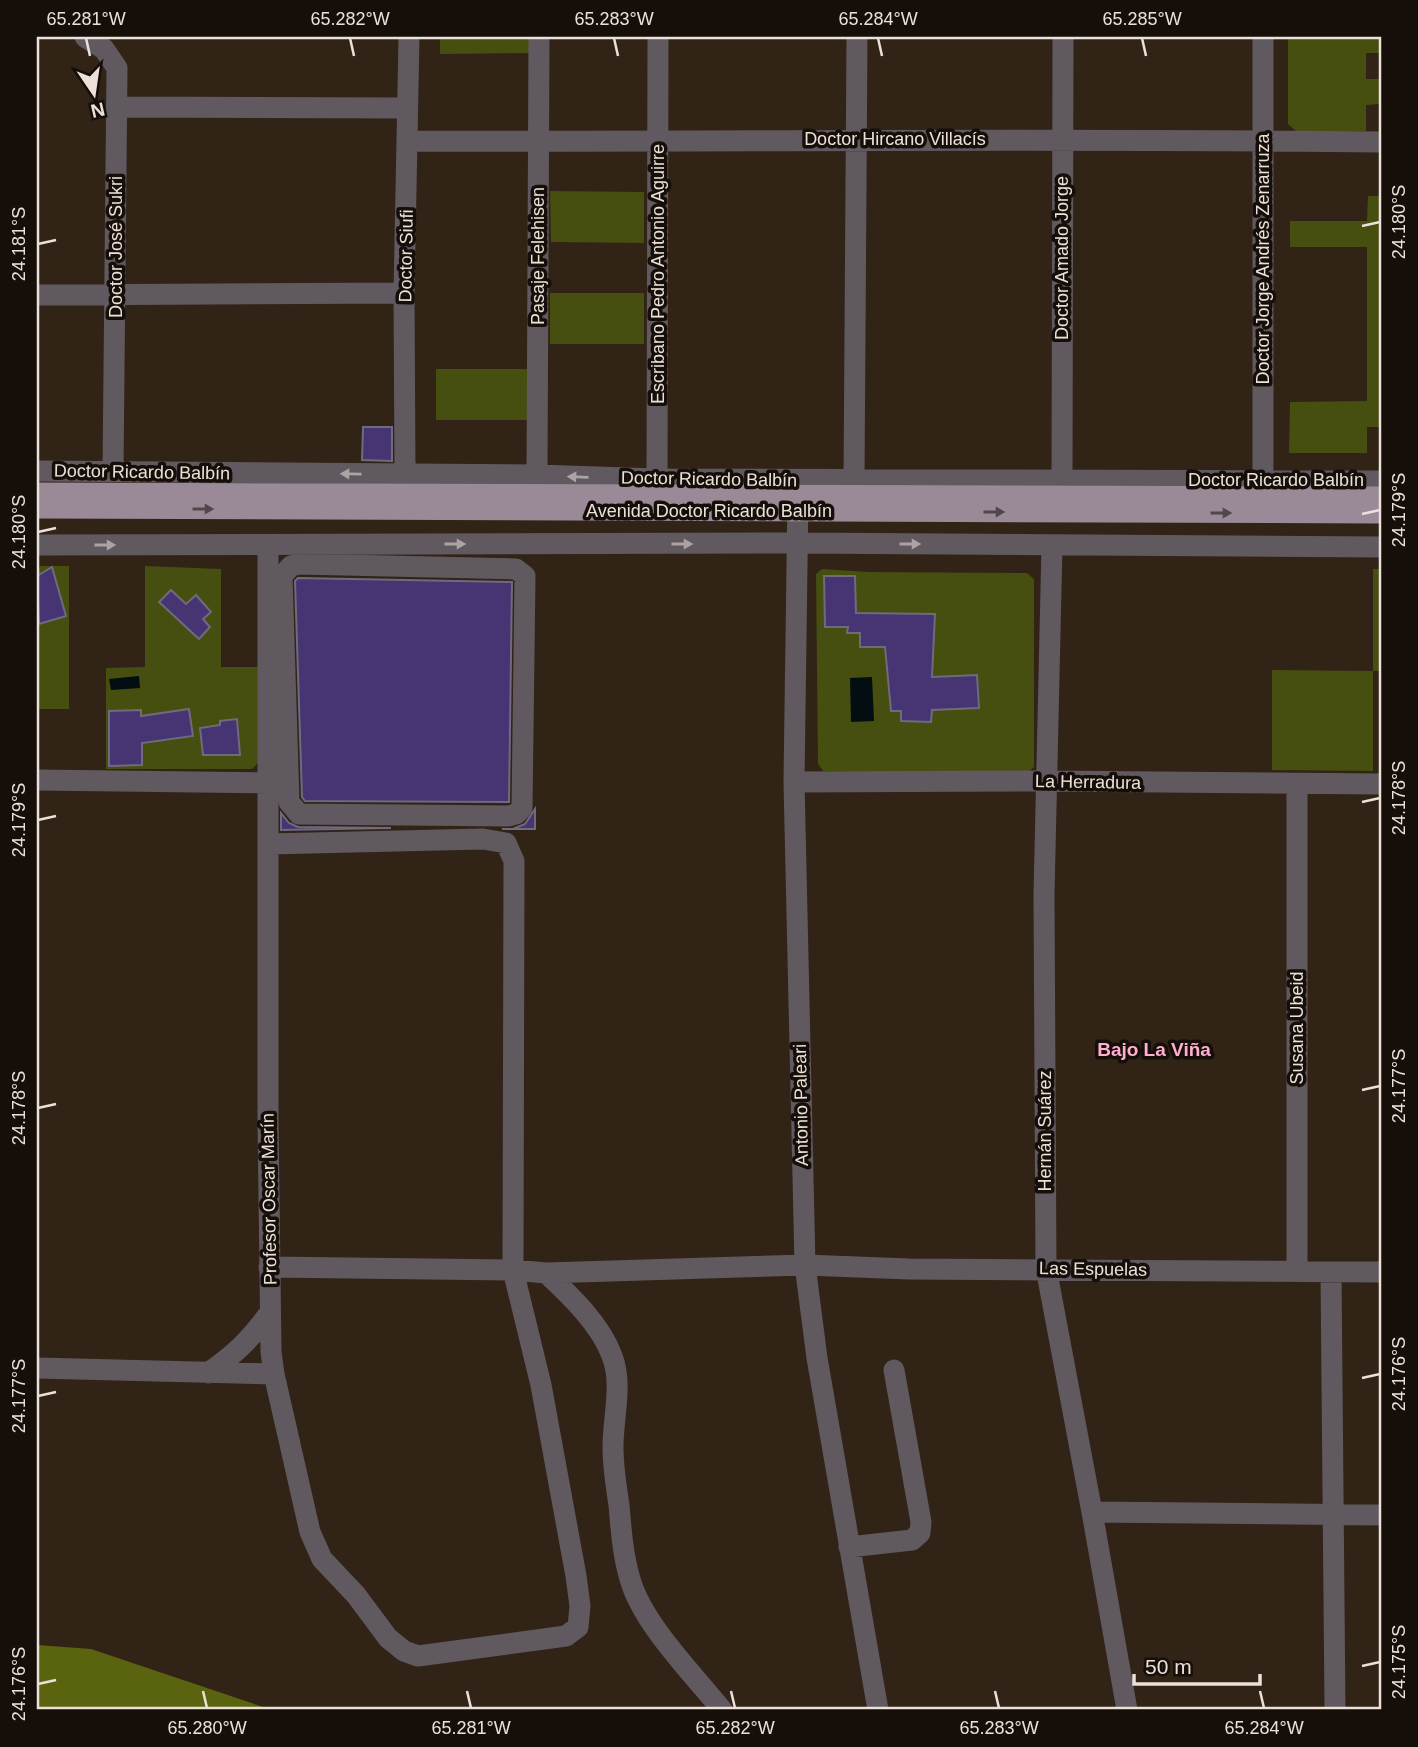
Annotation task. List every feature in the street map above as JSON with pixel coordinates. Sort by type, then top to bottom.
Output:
[{"type":"main road","name":"Avenida Doctor Ricardo Balbín","points":[[37,493],[657,494],[798,503],[1381,513]]},
{"type":"main road","name":"Avenida Doctor Ricardo Balbín","points":[[37,508],[657,494]]},
{"type":"main road","name":"Avenida Doctor Ricardo Balbín","points":[[798,503],[1381,497]]},
{"type":"street","name":"Doctor José Sukri","points":[[85,37],[104,49],[117,68],[113,471]]},
{"type":"street","name":"Doctor Siufi","points":[[405,475],[404,293],[409,37]]},
{"type":"street","name":"Pasaje Felehisen","points":[[537,475],[539,37]]},
{"type":"street","name":"Escribano Pedro Antonio Aguirre","points":[[657,494],[658,37]]},
{"type":"street","points":[[854,480],[857,37]]},
{"type":"street","name":"Doctor Amado Jorge","points":[[1062,479],[1063,37]]},
{"type":"street","name":"Doctor Jorge Andrés Zenarruza","points":[[1263,37],[1263,481]]},
{"type":"street","points":[[117,107],[407,108]]},
{"type":"street","name":"Doctor Hircano Villacís","points":[[408,141],[858,139],[1381,142]]},
{"type":"street","points":[[37,295],[404,293]]},
{"type":"street","name":"Doctor Ricardo Balbín","points":[[37,471],[537,475],[657,494],[854,480],[1381,481]]},
{"type":"street","name":"Antonio Paleari","points":[[798,503],[794,782],[805,1265],[817,1358],[878,1710]]},
{"type":"street","points":[[37,545],[797,543],[1381,547]]},
{"type":"street","points":[[405,566],[406,544]]},
{"type":"street","name":"Profesor Oscar Marín","points":[[268,545],[269,1267],[274,1374],[310,1532],[322,1559],[356,1595],[388,1638],[404,1651],[418,1656],[566,1636],[578,1627],[580,1606],[576,1576],[541,1385],[513,1270]]},
{"type":"street","name":"Hernán Suárez","points":[[1052,545],[1044,895],[1046,1268],[1127,1710]]},
{"type":"street","points":[[299,564],[405,566],[516,569],[525,576],[522,808],[516,814],[299,814],[289,802],[282,576],[291,566],[299,564]]},
{"type":"street","points":[[37,780],[268,783]]},
{"type":"street","name":"La Herradura","points":[[794,782],[1381,784]]},
{"type":"street","name":"Susana Ubeid","points":[[1297,785],[1297,1271]]},
{"type":"street","points":[[268,844],[483,839],[506,843],[514,861],[513,1270]]},
{"type":"street","name":"Las Espuelas","points":[[269,1267],[513,1270],[546,1273],[805,1265],[909,1269],[1381,1272]]},
{"type":"street","points":[[546,1273],[571,1296],[598,1332],[613,1359],[617,1378],[613,1448],[622,1535],[630,1581],[648,1616],[671,1649],[722,1710]]},
{"type":"street","points":[[1331,1273],[1335,1710]]},
{"type":"street","points":[[208,1373],[234,1356],[252,1338],[270,1312]]},
{"type":"street","points":[[37,1368],[274,1374]]},
{"type":"street","points":[[849,1548],[912,1541],[920,1533],[921,1522],[894,1370]]},
{"type":"street","points":[[1092,1511],[1381,1515]]},
{"type":"green space","points":[[440,37],[534,37],[534,53],[440,54]]},
{"type":"green space","points":[[1288,37],[1381,37],[1381,53],[1366,53],[1366,79],[1381,79],[1381,104],[1366,105],[1366,131],[1297,132],[1288,124]]},
{"type":"green space","points":[[550,191],[644,192],[644,243],[551,242]]},
{"type":"green space","points":[[1368,196],[1381,196],[1381,427],[1367,427],[1367,453],[1289,453],[1290,402],[1367,401],[1367,247],[1290,247],[1290,221],[1367,221]]},
{"type":"green space","points":[[550,293],[644,293],[644,344],[550,344]]},
{"type":"green space","points":[[436,369],[530,369],[530,420],[436,420]]},
{"type":"green space","points":[[41,566],[69,566],[69,709],[37,709],[37,569]]},
{"type":"green space","points":[[145,566],[221,569],[221,667],[260,667],[259,762],[252,769],[106,769],[106,668],[145,667]]},
{"type":"green space","points":[[822,569],[1027,573],[1034,579],[1034,767],[1026,774],[823,771],[818,764],[816,574]]},
{"type":"green space","points":[[1373,569],[1381,569],[1381,671],[1373,671]]},
{"type":"green space","points":[[1272,670],[1373,671],[1373,771],[1272,770]]},
{"type":"green space","points":[[37,1645],[91,1649],[272,1710],[37,1710]]},
{"type":"shaded area","points":[[139,676],[140,688],[111,690],[109,679]]},
{"type":"shaded area","points":[[872,677],[874,721],[851,722],[850,678]]},
{"type":"building","points":[[363,427],[392,427],[392,461],[362,460]]},
{"type":"building","points":[[52,567],[66,616],[39,624],[37,576]]},
{"type":"building","points":[[824,576],[855,576],[856,613],[935,614],[932,677],[977,675],[979,708],[932,710],[931,722],[901,721],[901,711],[891,711],[885,647],[860,647],[860,633],[847,633],[848,627],[825,627]]},
{"type":"building","points":[[298,578],[512,582],[509,802],[305,801],[302,797],[295,581]]},
{"type":"building","points":[[171,590],[186,604],[196,595],[211,612],[203,619],[210,627],[199,639],[159,602]]},
{"type":"building","points":[[189,709],[193,736],[142,743],[142,765],[109,766],[109,711],[141,710],[141,716]]},
{"type":"building","points":[[237,719],[240,755],[203,755],[200,728]]},
{"type":"building","points":[[535,809],[535,829],[513,829],[525,824]]},
{"type":"building","points":[[281,813],[289,823],[298,827],[391,828],[281,830]]},
{"type":"district","name":"Bajo La Viña","points":[[1154,1049]]}]
